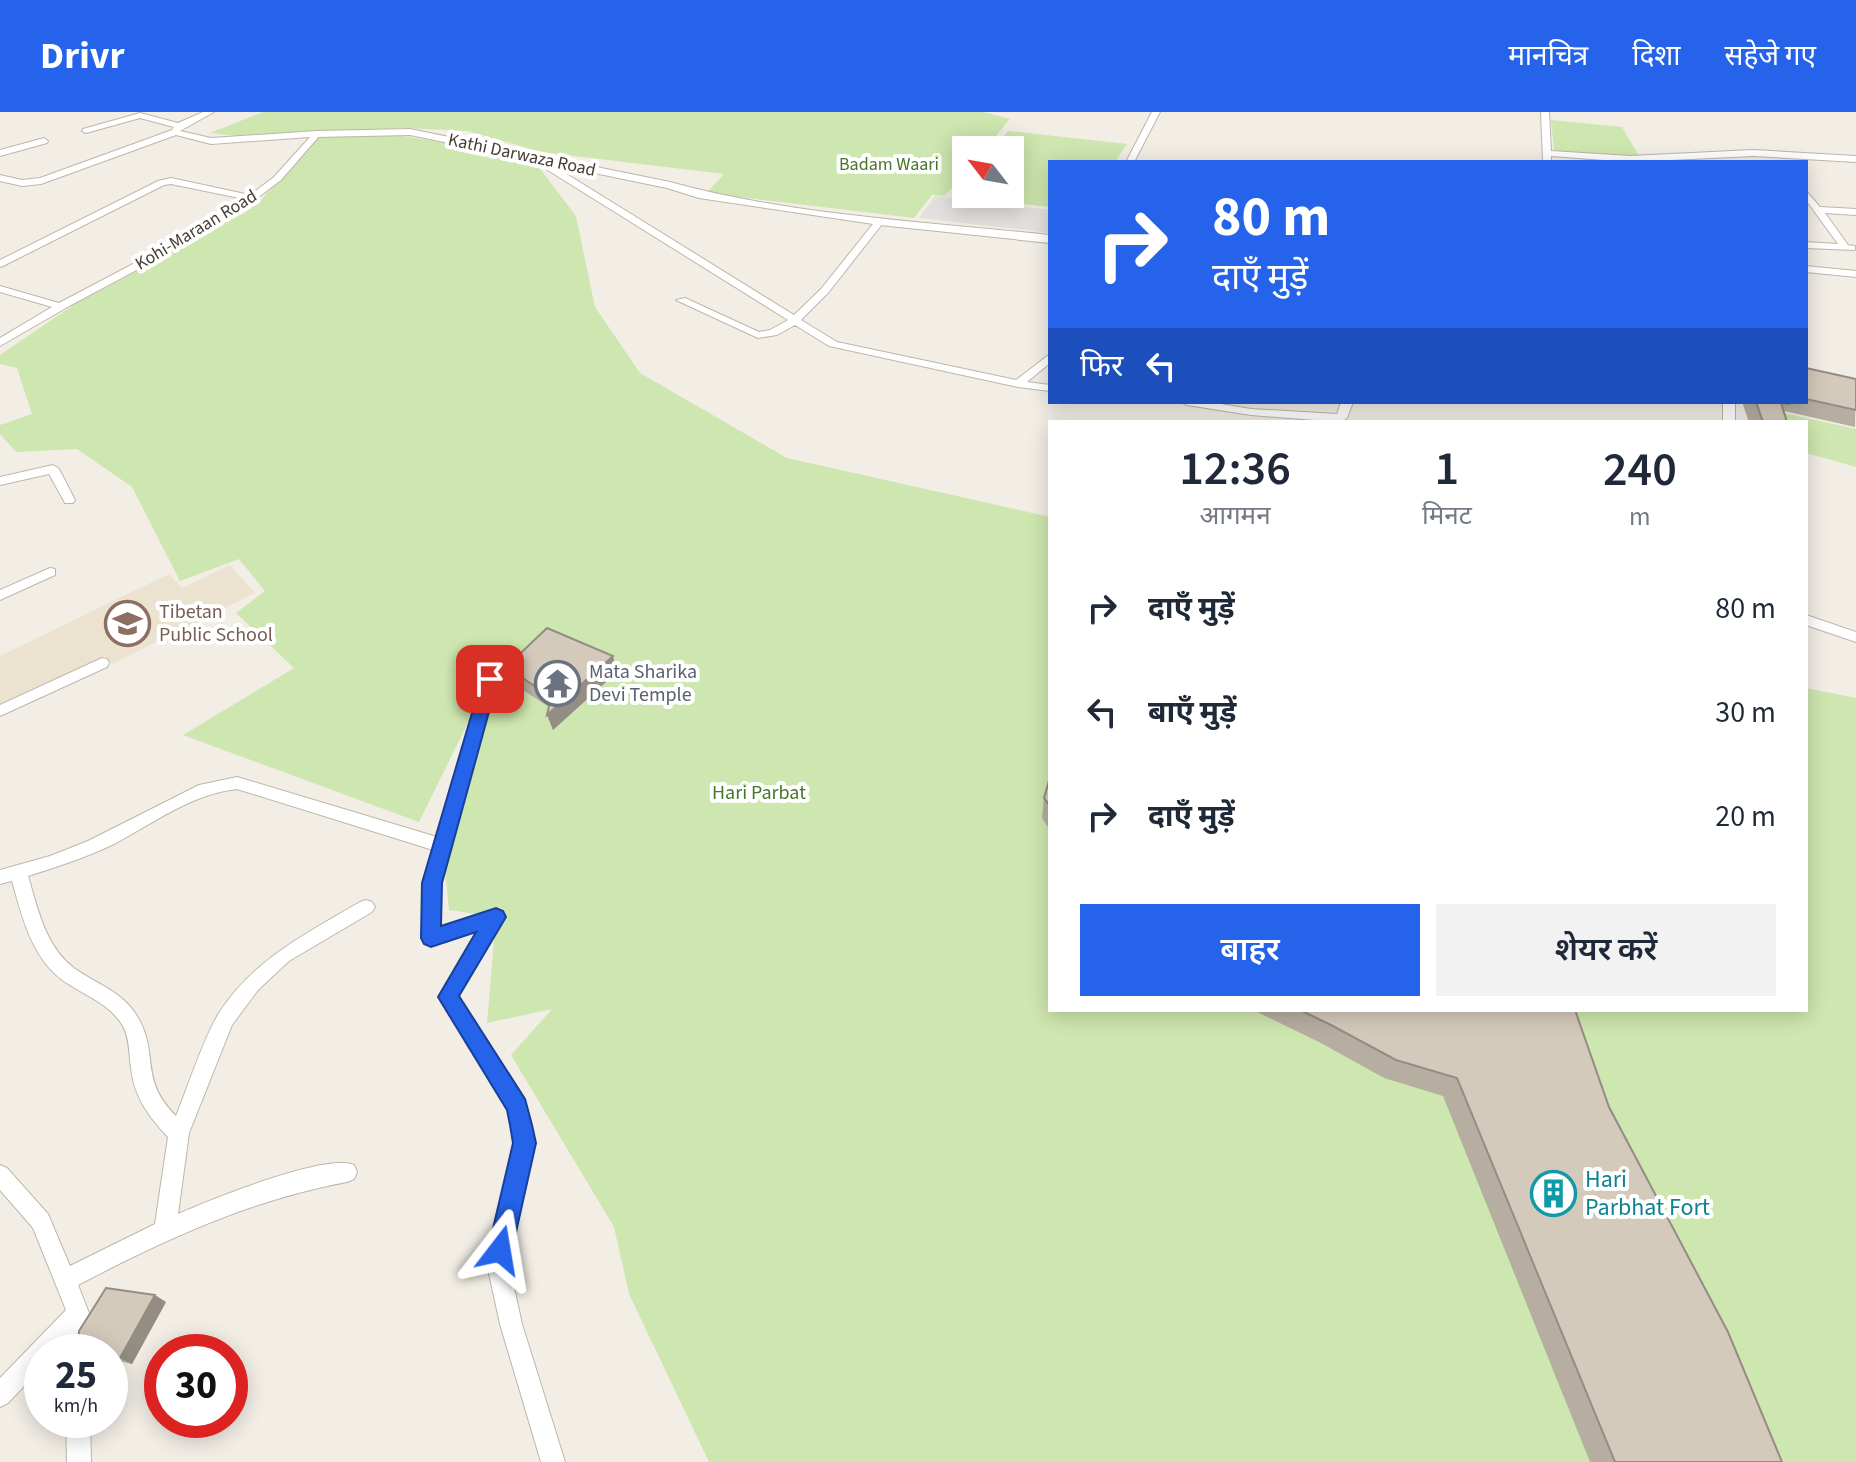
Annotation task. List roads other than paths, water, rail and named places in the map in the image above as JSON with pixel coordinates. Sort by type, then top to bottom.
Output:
[{"type":"street","points":[[0,178],[22,183],[41,181],[177,129],[210,112]]},
{"type":"street","points":[[1131,160],[1156,112]]},
{"type":"street","points":[[1545,112],[1548,157],[1630,159],[1753,153],[1856,159]]},
{"type":"street","name":"Kathi Darwaza Road","points":[[86,131],[140,115],[211,141],[395,131],[670,185],[699,195],[880,221],[1048,239]]},
{"type":"street","name":"Kohi-Maraan Road","points":[[0,343],[59,306],[187,238],[251,198],[274,181],[317,134]]},
{"type":"street","points":[[0,153],[44,141]]},
{"type":"street","points":[[541,162],[833,344],[1048,388]]},
{"type":"street","points":[[0,264],[97,213],[167,181],[251,198]]},
{"type":"street","points":[[1808,196],[1850,248]]},
{"type":"street","points":[[1808,215],[1856,212]]},
{"type":"street","points":[[681,300],[764,336],[803,314],[880,221]]},
{"type":"street","points":[[1808,245],[1850,248]]},
{"type":"street","points":[[1808,269],[1854,277]]},
{"type":"street","points":[[0,289],[59,306]]},
{"type":"street","points":[[1018,384],[1048,359]]},
{"type":"street","points":[[1200,404],[1340,420]]},
{"type":"street","points":[[0,481],[53,469],[69,500]]},
{"type":"street","points":[[0,595],[50,572]]},
{"type":"street","points":[[1808,621],[1856,637]]},
{"type":"street","points":[[0,711],[102,663]]},
{"type":"street","points":[[490,679],[432,883],[431,938],[496,917],[448,997],[517,1107],[525,1143],[503,1234],[499,1269],[511,1324],[553,1462]]},
{"type":"street","points":[[179,1133],[152,1104],[143,1082],[141,1049],[125,1014],[107,995],[59,966],[47,951],[9,874],[103,841],[203,790],[227,783],[237,783],[443,846]]},
{"type":"street","points":[[165,1228],[179,1133],[225,1020],[252,984],[283,956],[366,907]]},
{"type":"street","points":[[65,1280],[165,1228],[291,1183],[347,1172]]},
{"type":"street","points":[[0,1175],[41,1221],[78,1313],[78,1334]]},
{"type":"street","points":[[0,1395],[78,1313]]},
{"type":"street","points":[[78,1438],[79,1462]]},
{"type":"place","name":"Tibetan Public School","points":[[128,624]]},
{"type":"place","name":"Mata Sharika Devi Temple","points":[[558,683]]},
{"type":"place","name":"Hari Parbhat Fort","points":[[1554,1193]]},
{"type":"park label","name":"Badam Waari","points":[[889,164]]},
{"type":"park label","name":"Hari Parbat","points":[[759,793]]}]
